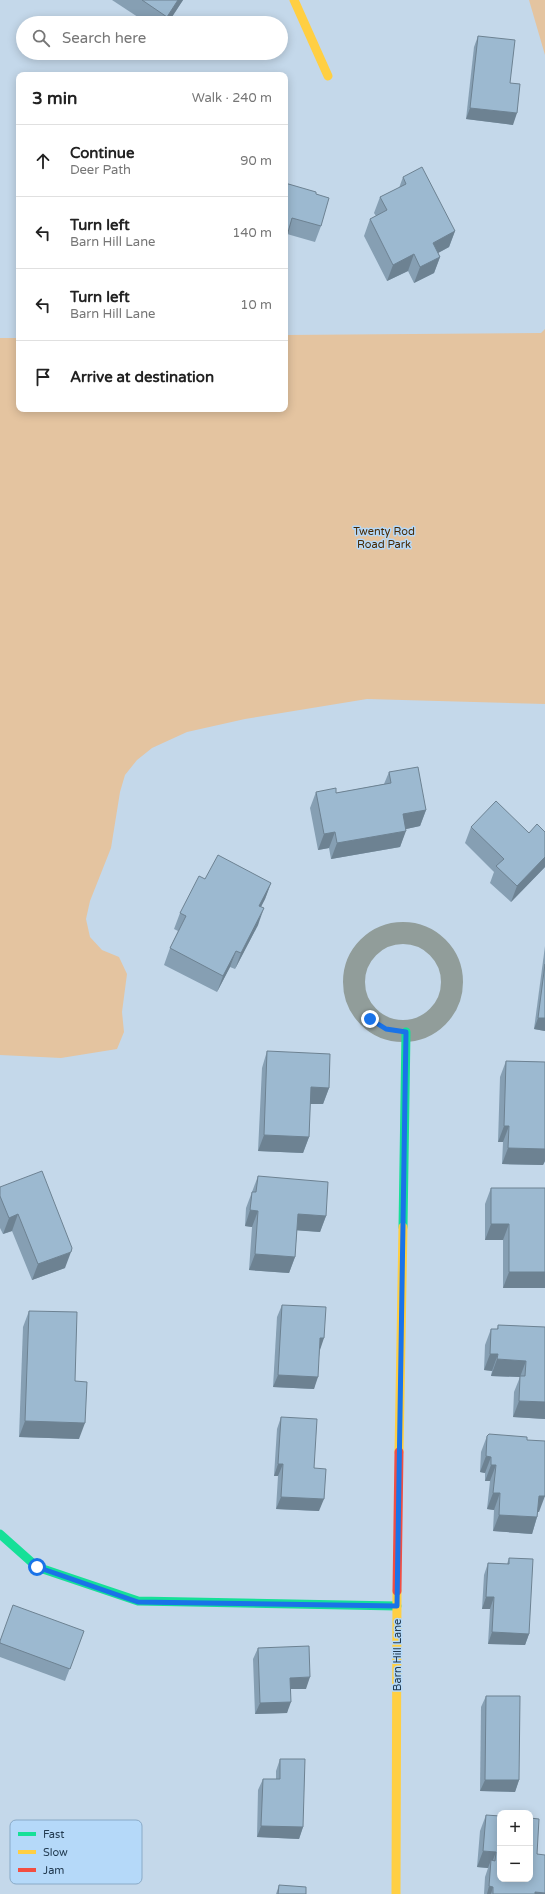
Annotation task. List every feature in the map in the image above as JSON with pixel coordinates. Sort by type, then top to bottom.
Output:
[{"type":"street","points":[[294,0],[328,76]]},
{"type":"street","points":[[401,932],[421,935],[438,945],[449,960],[453,980],[451,999],[440,1016],[424,1027],[406,1032],[386,1029],[370,1019],[358,1003],[354,984],[357,965],[366,948],[382,936],[401,932]]},
{"type":"street","name":"Barn Hill Lane","points":[[396,1894],[397,1606],[406,1032]]},
{"type":"street","points":[[0,1534],[37,1567],[138,1602],[397,1606]]},
{"type":"green space","points":[[529,0],[545,0],[545,55]]},
{"type":"green space","name":"Twenty Rod Road Park","points":[[545,329],[545,704],[367,699],[245,719],[187,732],[152,748],[137,760],[125,775],[120,792],[111,848],[90,901],[86,919],[90,937],[102,950],[119,957],[127,974],[122,1012],[124,1032],[117,1049],[61,1058],[0,1055],[0,338],[16,338],[16,412],[288,412],[288,335],[541,333]]},
{"type":"building","points":[[142,0],[178,0],[168,16]]},
{"type":"building","points":[[478,36],[515,40],[510,83],[520,84],[517,113],[470,108]]},
{"type":"building","points":[[422,167],[455,231],[433,243],[440,257],[420,267],[414,254],[393,265],[370,219],[387,210],[380,197],[406,184],[403,177]]},
{"type":"building","points":[[288,184],[316,192],[316,194],[329,198],[321,226],[292,218],[288,232]]},
{"type":"building","points":[[418,767],[426,810],[403,814],[406,831],[337,843],[335,832],[324,834],[316,792],[336,788],[336,793],[391,783],[389,772]]},
{"type":"building","points":[[496,801],[529,833],[537,824],[545,832],[545,857],[517,886],[496,866],[504,859],[471,827]]},
{"type":"building","points":[[218,855],[271,883],[259,906],[264,908],[241,953],[236,951],[223,976],[170,948],[186,916],[180,913],[199,876],[205,879]]},
{"type":"building","points":[[545,964],[545,1018],[538,1018]]},
{"type":"building","points":[[267,1051],[330,1054],[329,1088],[311,1087],[309,1137],[264,1135]]},
{"type":"building","points":[[506,1061],[545,1062],[545,1149],[508,1148],[509,1126],[504,1126]]},
{"type":"building","points":[[42,1171],[72,1248],[71,1252],[38,1264],[18,1214],[9,1218],[0,1196],[0,1187]]},
{"type":"building","points":[[258,1176],[328,1182],[326,1216],[298,1214],[295,1257],[255,1254],[258,1211],[250,1210],[252,1192],[256,1192]]},
{"type":"building","points":[[491,1188],[545,1188],[545,1272],[509,1272],[509,1224],[491,1224]]},
{"type":"building","points":[[282,1305],[326,1307],[324,1338],[320,1338],[318,1377],[278,1375]]},
{"type":"building","points":[[29,1311],[77,1312],[75,1381],[87,1382],[85,1423],[25,1421]]},
{"type":"building","points":[[498,1325],[545,1327],[545,1402],[519,1401],[520,1376],[525,1376],[526,1361],[497,1359],[498,1354],[490,1354],[491,1329],[498,1329]]},
{"type":"building","points":[[281,1417],[317,1419],[314,1468],[326,1469],[324,1499],[281,1497],[283,1464],[278,1464]]},
{"type":"building","points":[[489,1434],[527,1437],[527,1440],[545,1441],[545,1496],[539,1496],[537,1517],[499,1515],[500,1493],[493,1493],[496,1465],[491,1465],[491,1457],[486,1456],[487,1436]]},
{"type":"building","points":[[509,1558],[533,1559],[529,1634],[492,1632],[494,1597],[486,1597],[488,1563],[509,1564]]},
{"type":"building","points":[[13,1605],[84,1631],[70,1669],[0,1643]]},
{"type":"building","points":[[309,1646],[310,1677],[290,1678],[291,1702],[260,1703],[258,1648]]},
{"type":"building","points":[[486,1696],[520,1696],[519,1780],[485,1780]]},
{"type":"building","points":[[280,1759],[305,1759],[303,1827],[261,1826],[263,1779],[280,1779]]},
{"type":"building","points":[[486,1815],[497,1816],[497,1882],[533,1882],[533,1818],[539,1819],[537,1854],[545,1855],[545,1893],[493,1894],[493,1887],[489,1886],[491,1860],[495,1861],[496,1852],[483,1851]]},
{"type":"building","points":[[279,1885],[306,1887],[306,1894],[278,1894]]},
{"type":"traffic: fast","points":[[403,1227],[406,1032]]},
{"type":"traffic: fast","points":[[0,1534],[37,1567],[138,1601],[397,1606]]},
{"type":"traffic: slow","points":[[294,0],[328,76]]},
{"type":"traffic: slow","points":[[399,1452],[403,1227]]},
{"type":"traffic: slow","points":[[396,1894],[397,1591]]},
{"type":"traffic: jam","points":[[397,1591],[399,1452]]},
{"type":"route","points":[[37,1567],[138,1602],[397,1606],[406,1032],[386,1029],[370,1019]]}]
